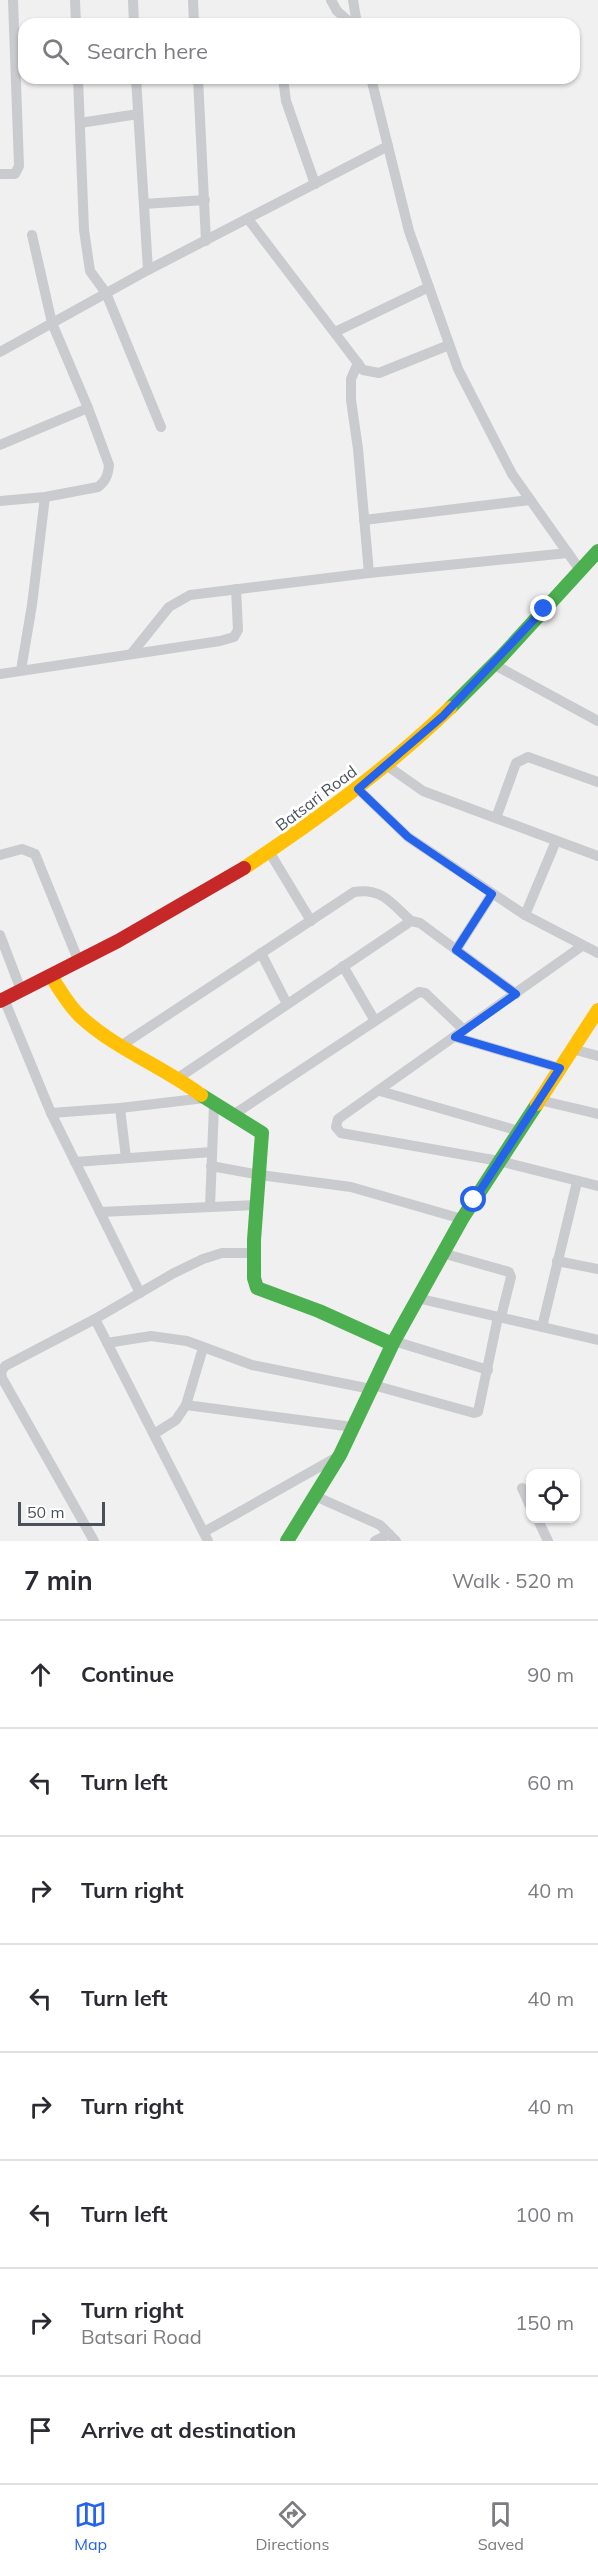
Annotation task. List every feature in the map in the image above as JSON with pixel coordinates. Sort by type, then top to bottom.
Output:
[{"type":"street","points":[[0,174],[15,174],[19,166],[13,0]]},
{"type":"street","points":[[75,0],[76,18]]},
{"type":"street","points":[[133,0],[134,18]]},
{"type":"street","points":[[193,0],[194,18]]},
{"type":"street","points":[[331,0],[337,11],[347,18]]},
{"type":"street","points":[[352,0],[354,18]]},
{"type":"street","points":[[78,84],[84,230],[90,271],[106,293],[161,428]]},
{"type":"street","points":[[136,84],[148,270]]},
{"type":"street","points":[[198,84],[206,241]]},
{"type":"street","points":[[284,84],[286,101],[315,184]]},
{"type":"street","points":[[372,84],[409,231],[458,369],[512,474],[580,570]]},
{"type":"street","points":[[80,123],[138,114]]},
{"type":"street","points":[[0,352],[148,270],[388,146]]},
{"type":"street","points":[[144,204],[204,200]]},
{"type":"street","points":[[248,219],[363,370],[378,373],[449,345]]},
{"type":"street","points":[[0,501],[45,497],[98,487],[105,482],[109,465],[52,323],[32,235]]},
{"type":"street","points":[[335,332],[429,287]]},
{"type":"street","points":[[358,363],[351,379],[351,400],[369,573]]},
{"type":"street","points":[[0,445],[88,408]]},
{"type":"street","points":[[21,670],[32,605],[45,497]]},
{"type":"street","points":[[364,520],[530,500]]},
{"type":"street","name":"Batsari Road","points":[[2,1000],[180,908],[270,853],[358,789],[443,716],[598,551]]},
{"type":"street","points":[[132,654],[169,607],[190,595],[369,573],[568,553]]},
{"type":"street","points":[[0,674],[220,642],[234,637],[238,630],[236,589]]},
{"type":"street","points":[[493,664],[598,721]]},
{"type":"street","points":[[496,818],[516,763],[521,758],[528,757],[598,782]]},
{"type":"street","points":[[386,765],[423,791],[598,856]]},
{"type":"street","points":[[358,789],[408,837],[525,915],[598,953]]},
{"type":"street","points":[[525,915],[556,841]]},
{"type":"street","points":[[0,855],[22,849],[35,854],[79,962]]},
{"type":"street","points":[[270,853],[310,921]]},
{"type":"street","points":[[119,1047],[354,892],[368,890],[382,895],[411,921],[420,923],[516,994]]},
{"type":"street","points":[[456,950],[492,894]]},
{"type":"street","points":[[178,1078],[411,921]]},
{"type":"street","points":[[0,935],[21,990]]},
{"type":"street","points":[[582,946],[338,1119],[336,1127],[341,1133],[500,1161],[598,1186]]},
{"type":"street","points":[[261,953],[288,1004]]},
{"type":"street","points":[[343,966],[375,1021]]},
{"type":"street","points":[[51,976],[69,1005],[119,1047],[178,1078],[210,1102],[262,1133],[254,1253],[254,1283],[257,1288],[393,1342],[488,1371]]},
{"type":"street","points":[[233,1115],[422,992],[459,1034],[560,1068]]},
{"type":"street","points":[[2,1000],[51,1113],[140,1293]]},
{"type":"street","points":[[287,1541],[340,1455],[393,1342],[442,1253],[598,1010]]},
{"type":"street","points":[[572,1049],[598,1056]]},
{"type":"street","points":[[380,1091],[519,1131]]},
{"type":"street","points":[[539,1100],[598,1114]]},
{"type":"street","points":[[51,1113],[210,1102]]},
{"type":"street","points":[[210,1102],[212,1152],[210,1207]]},
{"type":"street","points":[[120,1108],[126,1158]]},
{"type":"street","points":[[75,1162],[212,1152]]},
{"type":"street","points":[[212,1166],[375,1192],[462,1219]]},
{"type":"street","points":[[542,1327],[578,1182]]},
{"type":"street","points":[[100,1212],[256,1205]]},
{"type":"street","points":[[94,1541],[2,1378],[1,1372],[4,1366],[203,1259],[222,1253],[254,1253]]},
{"type":"street","points":[[107,1343],[151,1336],[187,1341],[252,1365],[372,1387],[474,1413],[480,1409],[499,1317],[511,1277],[509,1272],[442,1253]]},
{"type":"street","points":[[557,1261],[598,1269]]},
{"type":"street","points":[[417,1298],[598,1340]]},
{"type":"street","points":[[95,1319],[206,1537],[340,1455]]},
{"type":"street","points":[[153,1434],[176,1419],[186,1405],[203,1348]]},
{"type":"street","points":[[186,1405],[353,1427]]},
{"type":"street","points":[[522,1488],[526,1496]]},
{"type":"street","points":[[315,1496],[380,1524],[393,1538]]},
{"type":"street","points":[[539,1523],[548,1541]]},
{"type":"street","points":[[375,1541],[393,1538]]},
{"type":"traffic: fast","points":[[450,708],[502,656],[598,551]]},
{"type":"traffic: fast","points":[[201,1095],[262,1133],[254,1240],[254,1278],[257,1288],[319,1311],[392,1344]]},
{"type":"traffic: fast","points":[[287,1541],[340,1455],[394,1341],[462,1219],[537,1104]]},
{"type":"traffic: slow","points":[[244,868],[350,793],[450,708]]},
{"type":"traffic: slow","points":[[51,976],[72,1008],[95,1029],[201,1095]]},
{"type":"traffic: slow","points":[[537,1104],[598,1010]]},
{"type":"traffic: jam","points":[[0,1001],[118,941],[244,868]]},
{"type":"route","points":[[474,1200],[560,1068],[455,1037],[516,994],[456,950],[492,894],[408,837],[358,789],[443,716],[544,609]]}]
